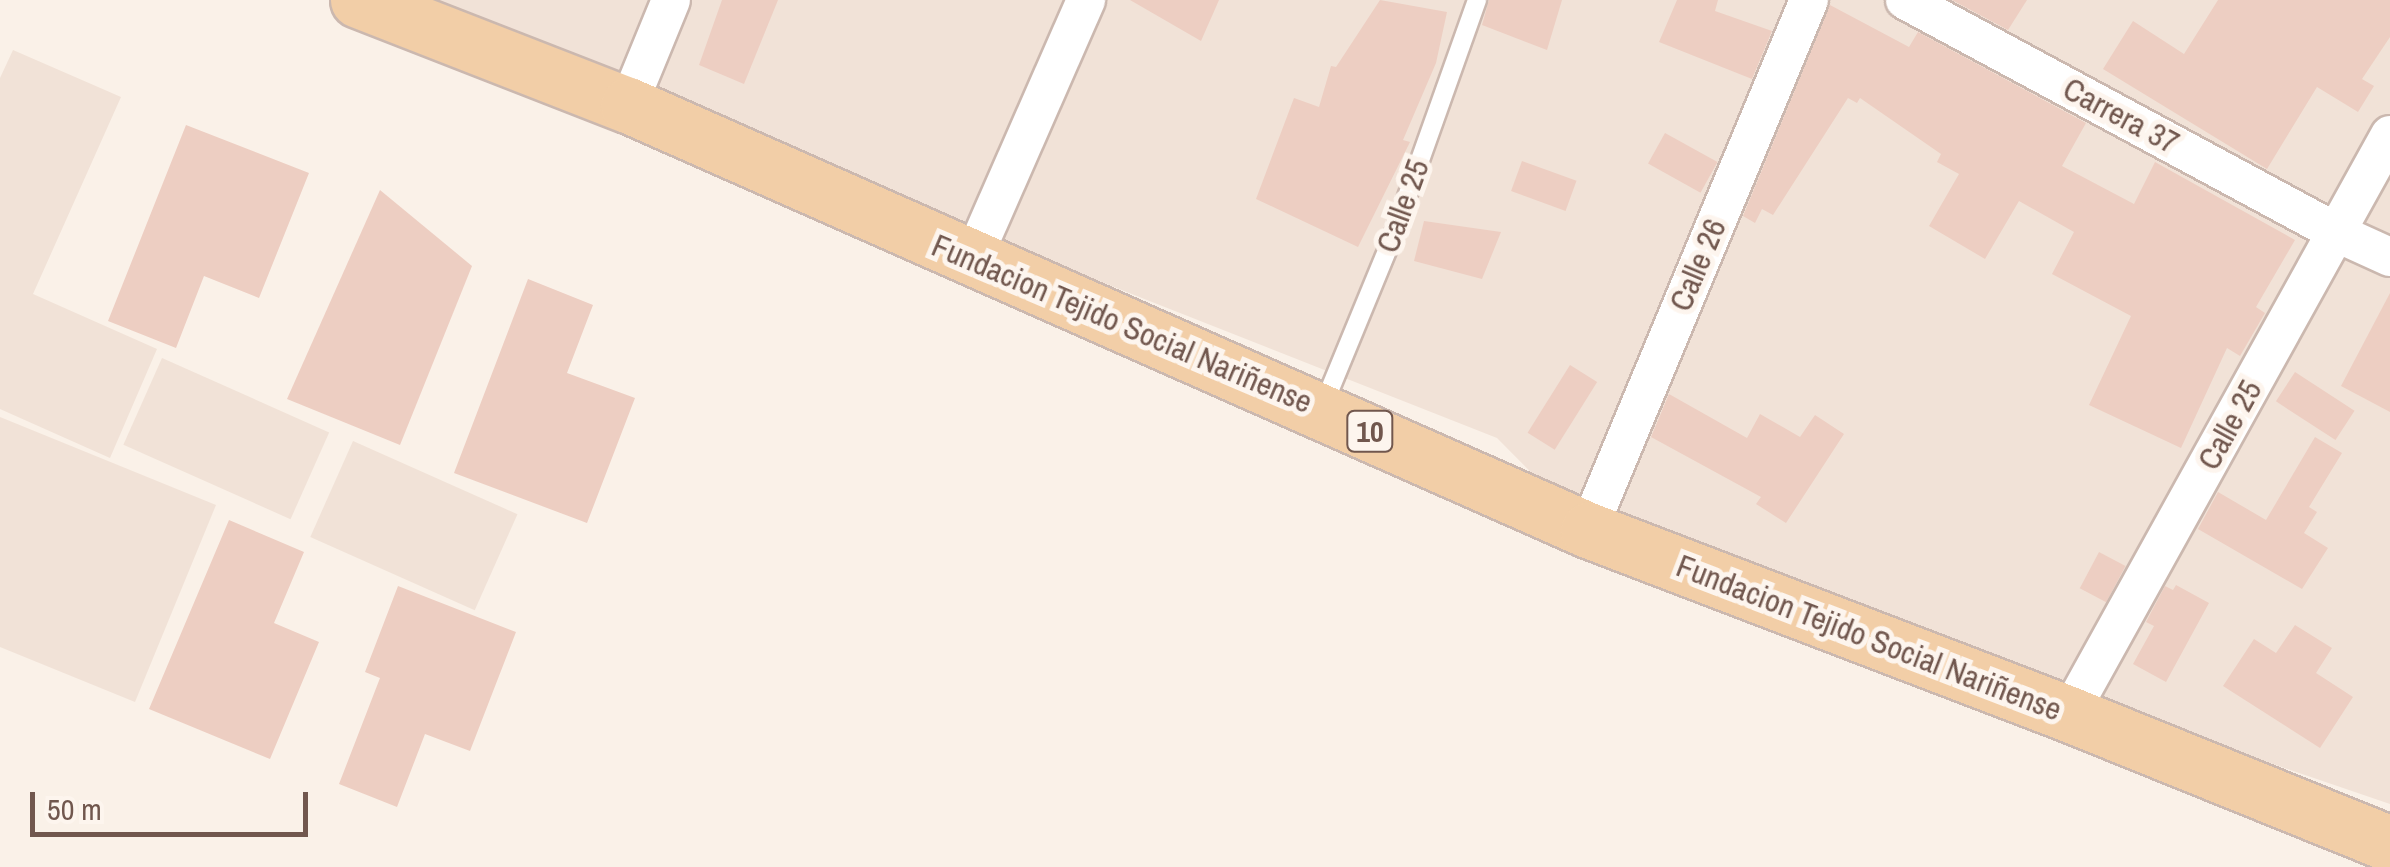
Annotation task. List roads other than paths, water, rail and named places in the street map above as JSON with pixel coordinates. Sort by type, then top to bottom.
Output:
[{"type":"main road","name":"Fundacion Tejido Social Nariñense","points":[[358,0],[628,105],[1588,530],[2069,714],[2390,844]]},
{"type":"street","points":[[628,105],[672,0]]},
{"type":"street","points":[[972,260],[1086,0]]},
{"type":"street","name":"Calle 26","points":[[1588,530],[1809,0]]},
{"type":"street","name":"Carrera 37","points":[[1905,0],[2337,233],[2390,257]]},
{"type":"street","name":"Calle 25","points":[[2069,714],[2390,135]]},
{"type":"lane","name":"Calle 25","points":[[1321,410],[1393,236],[1477,0]]}]
